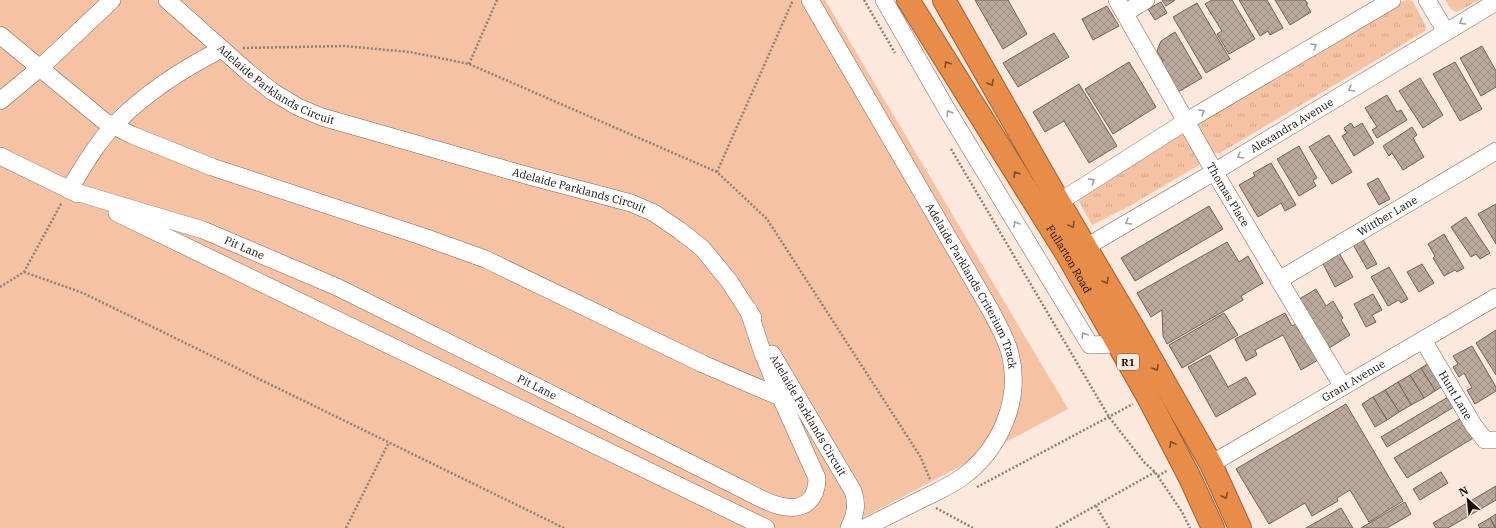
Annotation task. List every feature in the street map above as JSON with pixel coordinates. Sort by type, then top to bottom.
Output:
[{"type":"highway","name":"Fullarton Road","points":[[909,0],[1068,256],[1148,397],[1214,528]]},
{"type":"highway","name":"Fullarton Road","points":[[944,0],[1211,464],[1240,528]]},
{"type":"highway","points":[[1045,219],[1059,202]]},
{"type":"highway","points":[[1190,478],[1211,464]]},
{"type":"street","points":[[3,96],[40,68],[112,0]]},
{"type":"street","name":"Adelaide Parklands Circuit","points":[[167,0],[273,92],[298,107],[322,117],[529,176],[631,203],[654,213],[679,230],[702,248],[729,281],[748,309],[801,405],[853,491],[856,500],[856,508],[849,528]]},
{"type":"street","name":"Adelaide Parklands Criterium Track","points":[[810,0],[991,312],[1010,353],[1013,374],[1009,409],[1003,427],[993,445],[981,460],[961,478],[864,528]]},
{"type":"street","points":[[884,0],[946,108],[1090,345],[1118,344]]},
{"type":"street","points":[[1121,6],[1146,0]]},
{"type":"street","points":[[1059,202],[1185,122],[1392,0]]},
{"type":"street","points":[[1427,0],[1446,32]]},
{"type":"street","name":"Alexandra Avenue","points":[[1086,247],[1214,172],[1496,2]]},
{"type":"street","name":"Thomas Place","points":[[1121,6],[1214,172],[1343,387]]},
{"type":"street","points":[[0,35],[104,121],[132,135],[212,167],[424,237],[484,259],[703,364],[781,398],[801,405]]},
{"type":"street","points":[[68,190],[92,153],[113,126],[149,94],[200,60],[222,49]]},
{"type":"street","name":"Wittber Lane","points":[[1279,280],[1496,152]]},
{"type":"street","points":[[0,156],[766,528]]},
{"type":"street","name":"Pit Lane","points":[[68,190],[203,230],[337,287],[778,506],[790,508],[803,505],[811,499],[816,490],[817,478],[781,398],[762,351],[748,309]]},
{"type":"street","name":"Grant Avenue","points":[[1211,464],[1496,297]]},
{"type":"street","name":"Hunt Lane","points":[[1423,340],[1474,426],[1484,440],[1496,440]]},
{"type":"path","points":[[469,64],[497,0]]},
{"type":"path","points":[[717,172],[793,0]]},
{"type":"path","points":[[864,0],[896,54]]},
{"type":"path","points":[[951,148],[1109,417],[1144,462],[1155,472],[1182,512],[1190,528]]},
{"type":"path","points":[[0,287],[24,272],[68,190]]},
{"type":"path","points":[[24,272],[83,293],[564,528]]},
{"type":"path","points":[[971,490],[1148,397]]},
{"type":"path","points":[[346,528],[388,442]]},
{"type":"path","points":[[1056,528],[1155,472]]},
{"type":"path","points":[[943,504],[936,508],[973,528]]},
{"type":"path","points":[[1096,506],[1110,528]]},
{"type":"green space","points":[[0,0],[825,0],[1068,409],[844,528],[0,528]]},
{"type":"green space","points":[[1409,0],[1413,2],[1425,24],[1425,31],[1220,153],[1214,153],[1211,150],[1198,126],[1202,120],[1403,1]]},
{"type":"green space","points":[[1445,0],[1479,0],[1457,12],[1451,9]]},
{"type":"green space","points":[[1185,132],[1201,162],[1199,165],[1126,208],[1092,225],[1077,198]]},
{"type":"building","points":[[975,0],[1008,0],[1027,34],[1003,49]]},
{"type":"building","points":[[1162,0],[1175,0],[1166,6]]},
{"type":"building","points":[[1212,0],[1232,0],[1255,39],[1229,54],[1217,34],[1222,31],[1205,4]]},
{"type":"building","points":[[1239,0],[1267,0],[1283,28],[1270,35],[1268,31],[1260,36]]},
{"type":"building","points":[[1275,0],[1305,0],[1311,12],[1290,25]]},
{"type":"building","points":[[1161,2],[1167,13],[1155,20],[1148,9]]},
{"type":"building","points":[[1197,3],[1230,59],[1206,73],[1173,17]]},
{"type":"building","points":[[1107,6],[1119,26],[1093,40],[1082,19]]},
{"type":"building","points":[[1175,32],[1202,78],[1178,92],[1161,62],[1163,61],[1157,51],[1161,41]]},
{"type":"building","points":[[1054,33],[1069,57],[1018,87],[1003,63]]},
{"type":"building","points":[[1482,46],[1496,71],[1496,87],[1481,96],[1460,58]]},
{"type":"building","points":[[1129,62],[1156,107],[1113,134],[1085,89]]},
{"type":"building","points":[[1455,62],[1482,109],[1460,121],[1433,74]]},
{"type":"building","points":[[1420,78],[1443,115],[1423,128],[1399,91]]},
{"type":"building","points":[[1079,84],[1117,146],[1089,163],[1064,121],[1045,132],[1033,112]]},
{"type":"building","points":[[1387,95],[1397,112],[1401,110],[1407,120],[1377,138],[1372,130],[1377,127],[1365,108]]},
{"type":"building","points":[[1351,123],[1354,128],[1362,123],[1374,143],[1354,156],[1342,136],[1347,133],[1344,128]]},
{"type":"building","points":[[1412,127],[1417,135],[1413,138],[1424,157],[1403,170],[1392,153],[1389,156],[1383,146]]},
{"type":"building","points":[[1329,135],[1352,172],[1332,184],[1309,147]]},
{"type":"building","points":[[1299,146],[1317,178],[1313,180],[1316,186],[1299,196],[1277,159]]},
{"type":"building","points":[[1271,163],[1296,205],[1285,211],[1281,203],[1258,217],[1239,185],[1255,176],[1253,173]]},
{"type":"building","points":[[1378,178],[1390,199],[1379,205],[1367,184]]},
{"type":"building","points":[[1496,204],[1496,244],[1478,214]]},
{"type":"building","points":[[1209,206],[1223,229],[1135,281],[1121,258]]},
{"type":"building","points":[[1466,217],[1490,253],[1480,259],[1476,254],[1471,257],[1451,227]]},
{"type":"building","points":[[1444,234],[1464,268],[1457,272],[1455,270],[1444,276],[1433,258],[1435,256],[1428,244]]},
{"type":"building","points":[[1361,236],[1377,264],[1367,269],[1351,241]]},
{"type":"building","points":[[1227,242],[1239,262],[1248,256],[1263,283],[1241,296],[1243,300],[1167,344],[1163,336],[1162,310],[1151,317],[1137,293]]},
{"type":"building","points":[[1339,253],[1353,277],[1335,287],[1322,262]]},
{"type":"building","points":[[1422,264],[1434,283],[1419,292],[1407,272]]},
{"type":"building","points":[[1389,267],[1408,299],[1401,303],[1399,300],[1388,306],[1371,277]]},
{"type":"building","points":[[1316,289],[1326,306],[1333,301],[1343,318],[1341,320],[1350,335],[1329,348],[1296,301]]},
{"type":"building","points":[[1373,294],[1382,310],[1372,315],[1376,322],[1366,327],[1354,304]]},
{"type":"building","points":[[1224,313],[1238,335],[1182,368],[1169,345]]},
{"type":"building","points":[[1285,313],[1292,326],[1298,323],[1318,360],[1301,370],[1283,335],[1255,350],[1257,355],[1246,361],[1235,339]]},
{"type":"building","points":[[1496,330],[1496,375],[1476,343]]},
{"type":"building","points":[[1472,346],[1496,387],[1496,391],[1475,404],[1467,390],[1472,388],[1464,373],[1459,377],[1453,367],[1458,364],[1453,356]]},
{"type":"building","points":[[1210,355],[1228,387],[1246,377],[1256,394],[1216,417],[1188,367]]},
{"type":"building","points":[[1433,361],[1446,384],[1435,391],[1421,368]]},
{"type":"building","points":[[1421,368],[1435,391],[1424,398],[1410,375]]},
{"type":"building","points":[[1410,375],[1424,398],[1411,405],[1398,382]]},
{"type":"building","points":[[1398,382],[1411,405],[1399,412],[1385,390]]},
{"type":"building","points":[[1385,390],[1399,412],[1387,420],[1373,397]]},
{"type":"building","points":[[1453,394],[1459,404],[1387,447],[1381,437]]},
{"type":"building","points":[[1373,397],[1387,420],[1375,427],[1362,404]]},
{"type":"building","points":[[1346,404],[1403,501],[1369,522],[1350,490],[1337,498],[1338,501],[1312,516],[1305,503],[1269,524],[1236,469]]},
{"type":"building","points":[[1463,417],[1475,437],[1407,478],[1394,458]]},
{"type":"building","points":[[1441,472],[1448,483],[1420,500],[1413,489]]},
{"type":"building","points":[[1496,486],[1496,500],[1448,528],[1436,528],[1433,523]]},
{"type":"building","points":[[1405,502],[1411,514],[1387,528],[1361,528]]},
{"type":"building","points":[[1341,508],[1353,528],[1306,528]]},
{"type":"building","points":[[1496,514],[1496,528],[1490,518]]},
{"type":"building","points":[[1490,518],[1495,528],[1480,528],[1478,525]]}]
